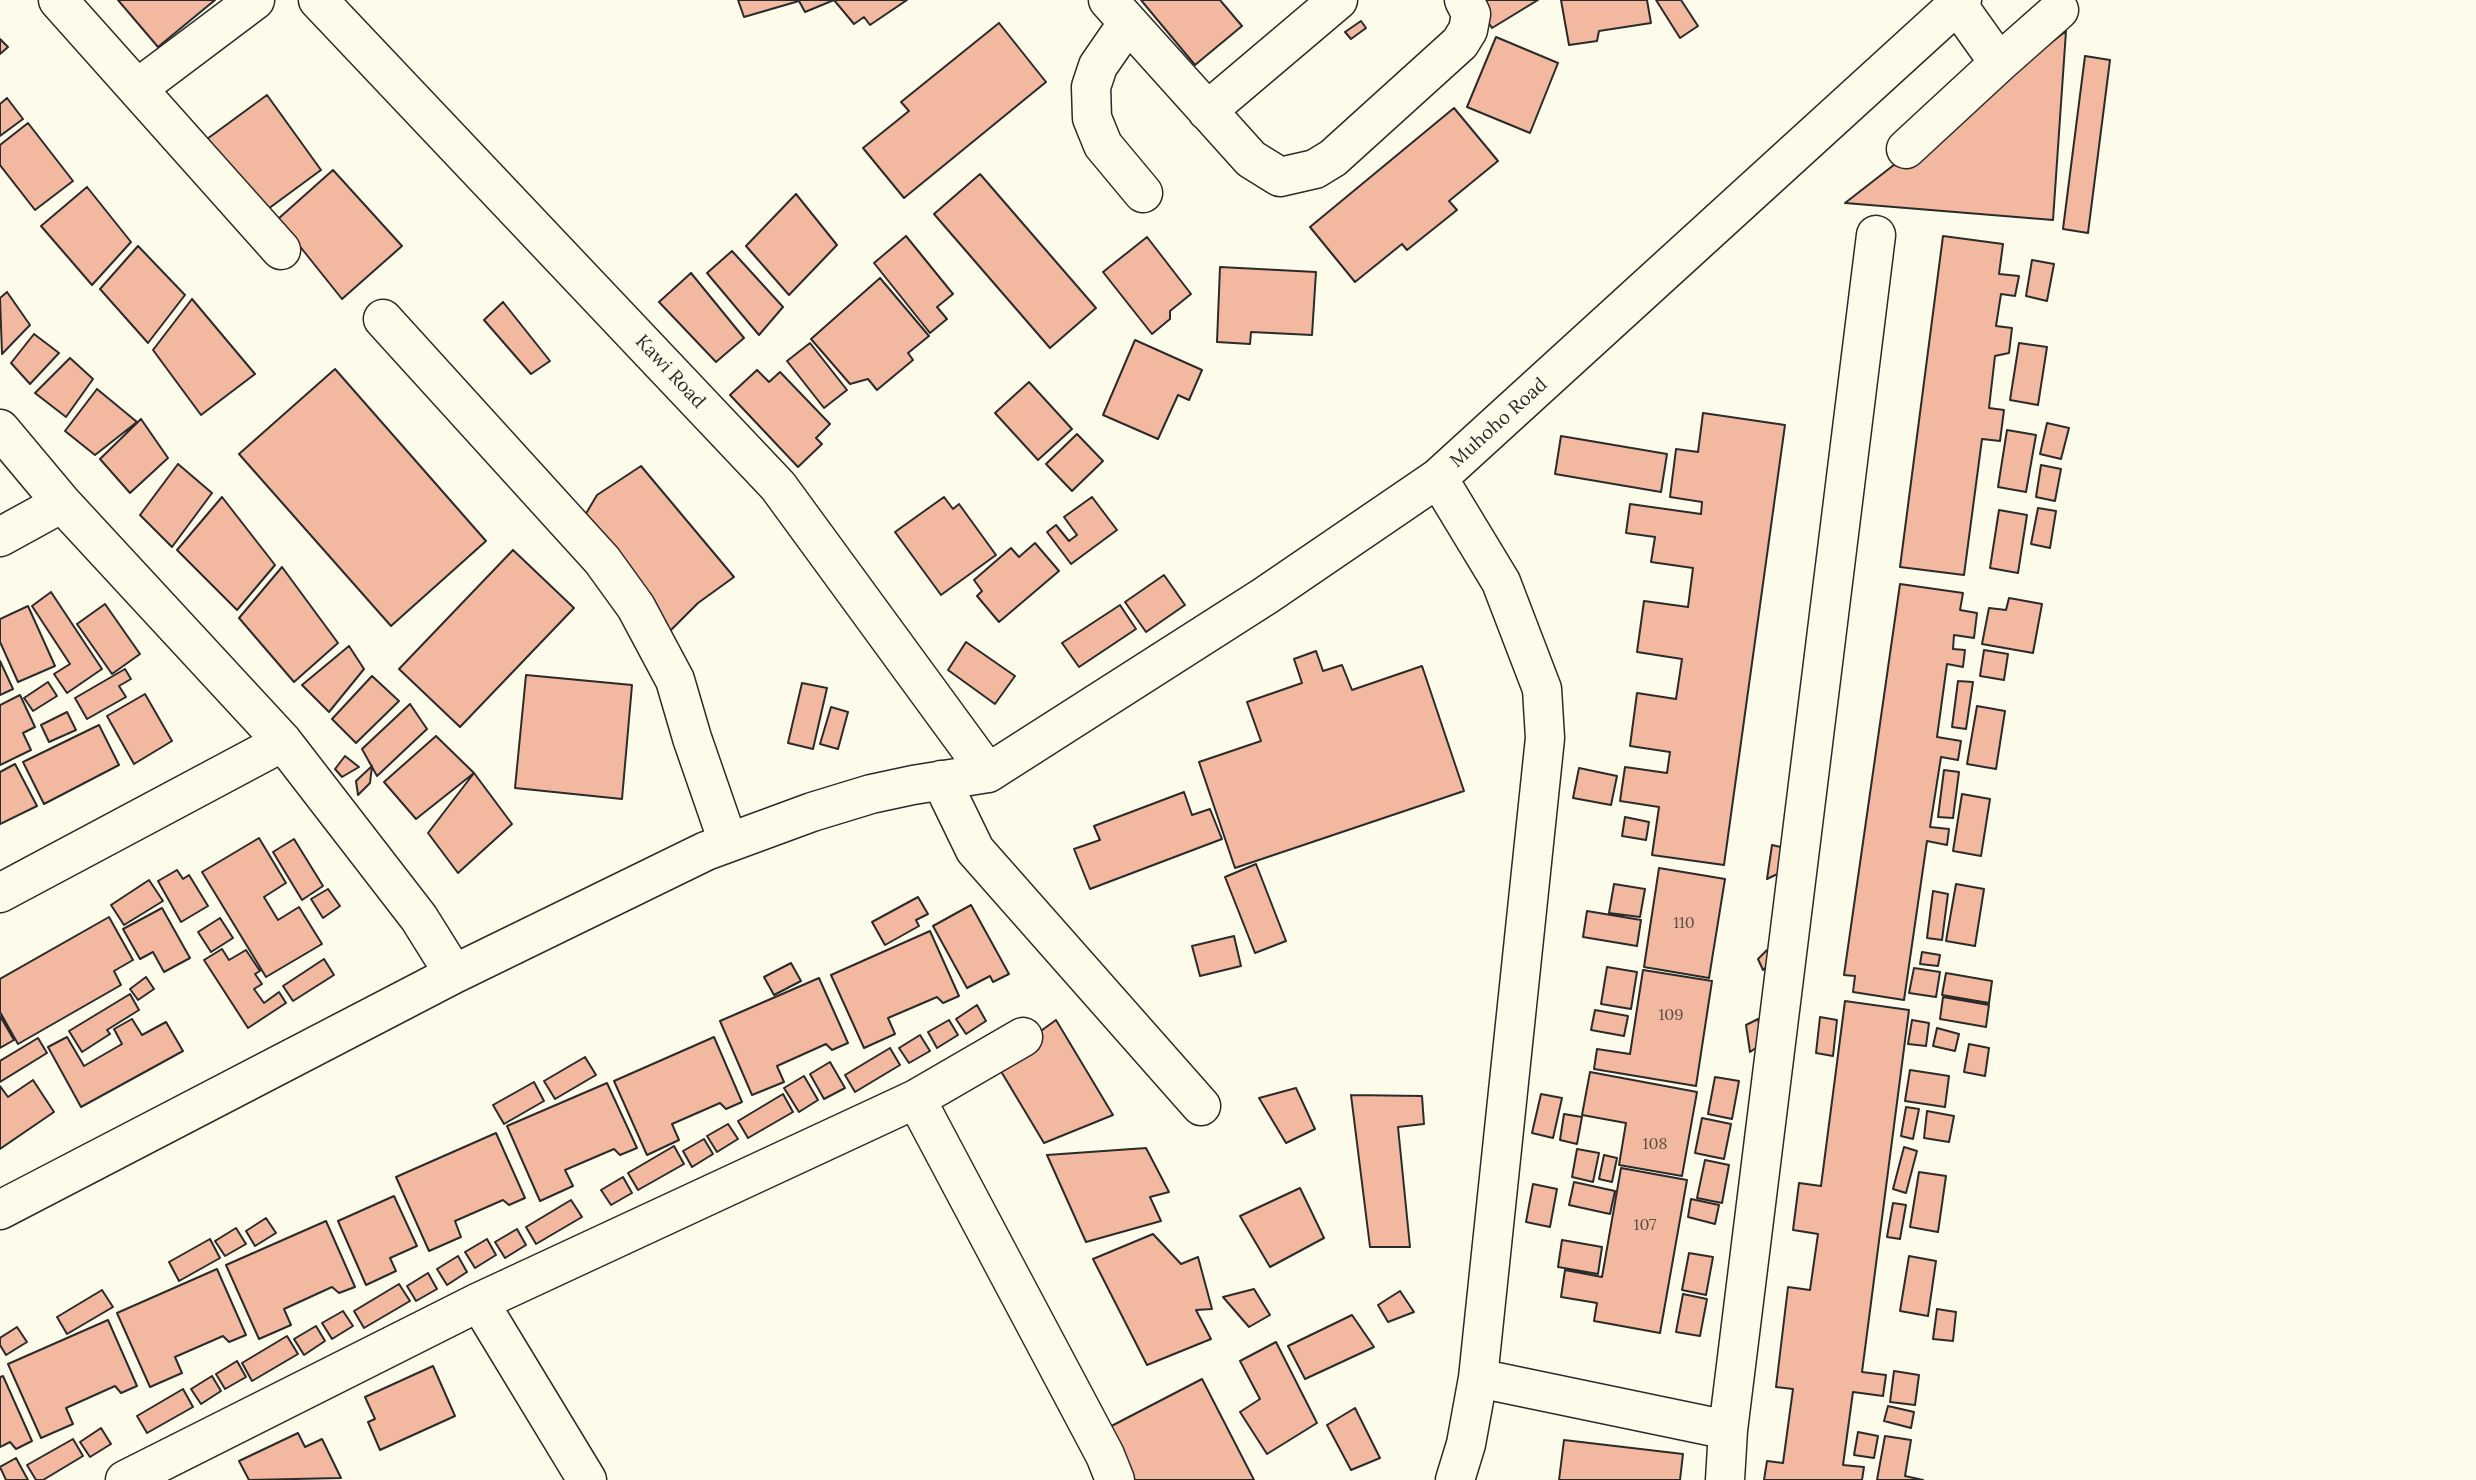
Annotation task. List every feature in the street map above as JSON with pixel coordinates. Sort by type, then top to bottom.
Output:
[{"type":"street","points":[[58,0],[281,250]]},
{"type":"street","points":[[138,88],[255,0]]},
{"type":"street","name":"Kawi Road","points":[[318,0],[778,486],[988,773]]},
{"type":"street","points":[[1143,193],[1103,145],[1092,117],[1091,87],[1118,12],[1251,159],[1280,177],[1315,169],[1352,143],[1460,43],[1468,30],[1471,14],[1464,0]]},
{"type":"street","points":[[1960,2],[1999,63]]},
{"type":"street","name":"Muhoho Road","points":[[988,773],[1265,596],[1438,478],[1960,2]]},
{"type":"street","points":[[1207,111],[1324,4]]},
{"type":"street","points":[[1906,149],[2059,10]]},
{"type":"street","points":[[1725,1480],[1728,1430],[1876,235]]},
{"type":"street","points":[[383,319],[602,560],[636,607],[675,680],[728,842]]},
{"type":"street","points":[[0,429],[62,503],[283,742],[419,918],[454,974]]},
{"type":"street","points":[[1438,478],[1501,582],[1542,689],[1545,737],[1478,1378],[1466,1444],[1455,1480]]},
{"type":"street","points":[[0,537],[62,503]]},
{"type":"street","points":[[0,893],[283,742]]},
{"type":"street","points":[[0,1210],[454,974],[694,857],[728,842],[859,798],[988,773]]},
{"type":"street","points":[[941,780],[975,850],[1201,1106]]},
{"type":"street","points":[[125,1480],[179,1469],[479,1302],[916,1099],[1023,1038]]},
{"type":"street","points":[[916,1099],[1105,1455],[1115,1480]]},
{"type":"street","points":[[479,1302],[587,1480]]},
{"type":"street","points":[[1478,1378],[1728,1430]]},
{"type":"building","points":[[118,0],[215,0],[158,47]]},
{"type":"building","points":[[738,0],[834,0],[805,12],[799,1],[744,17]]},
{"type":"building","points":[[834,0],[907,0],[870,25],[864,17],[854,24]]},
{"type":"building","points":[[1141,0],[1220,0],[1242,26],[1195,65]]},
{"type":"building","points":[[1474,0],[1538,0],[1492,28]]},
{"type":"building","points":[[1561,0],[1647,0],[1651,23],[1599,31],[1597,41],[1569,45]]},
{"type":"building","points":[[1656,0],[1681,0],[1698,26],[1680,38]]},
{"type":"building","points":[[1361,21],[1366,28],[1351,39],[1345,32]]},
{"type":"building","points":[[999,23],[1046,82],[904,198],[863,148],[909,111],[901,102]]},
{"type":"building","points":[[2066,31],[2053,220],[1845,203]]},
{"type":"building","points":[[1496,37],[1558,63],[1530,133],[1467,107]]},
{"type":"building","points":[[0,39],[8,47],[0,54]]},
{"type":"building","points":[[2085,56],[2110,60],[2088,233],[2063,229]]},
{"type":"building","points":[[267,95],[321,170],[268,209],[207,139]]},
{"type":"building","points":[[7,98],[23,119],[0,136],[0,104]]},
{"type":"building","points":[[1454,108],[1498,161],[1449,201],[1457,210],[1407,250],[1402,244],[1355,282],[1310,227]]},
{"type":"building","points":[[28,123],[73,181],[35,210],[0,165],[0,145]]},
{"type":"building","points":[[333,170],[402,246],[342,299],[278,219]]},
{"type":"building","points":[[980,174],[1096,308],[1050,348],[934,214]]},
{"type":"building","points":[[87,187],[131,242],[92,285],[41,226]]},
{"type":"building","points":[[796,194],[837,245],[789,295],[746,246]]},
{"type":"building","points":[[906,236],[953,294],[937,307],[947,319],[930,333],[874,263]]},
{"type":"building","points":[[1943,236],[2003,244],[1999,274],[2019,276],[2015,296],[2001,294],[1996,326],[2012,328],[2009,353],[1995,356],[1989,408],[2004,410],[2000,441],[1982,439],[1964,575],[1900,567]]},
{"type":"building","points":[[1147,237],[1191,294],[1170,311],[1170,319],[1152,334],[1103,272]]},
{"type":"building","points":[[138,246],[185,295],[148,343],[100,289]]},
{"type":"building","points":[[732,251],[783,307],[759,335],[707,273]]},
{"type":"building","points":[[2032,260],[2054,264],[2047,301],[2026,296]]},
{"type":"building","points":[[1220,267],[1316,272],[1312,335],[1251,332],[1250,344],[1217,342]]},
{"type":"building","points":[[691,273],[744,338],[716,362],[659,302]]},
{"type":"building","points":[[880,278],[929,336],[908,353],[913,360],[877,390],[868,379],[850,384],[811,339]]},
{"type":"building","points":[[7,292],[30,325],[2,354],[0,298]]},
{"type":"building","points":[[192,299],[255,374],[201,415],[153,350]]},
{"type":"building","points":[[503,302],[550,361],[531,374],[484,320]]},
{"type":"building","points":[[34,334],[59,353],[30,384],[11,363]]},
{"type":"building","points":[[1135,340],[1202,370],[1189,400],[1178,395],[1158,439],[1103,415]]},
{"type":"building","points":[[810,343],[847,390],[824,408],[787,361]]},
{"type":"building","points":[[2019,343],[2047,347],[2038,405],[2010,400]]},
{"type":"building","points":[[70,358],[93,379],[66,417],[35,393]]},
{"type":"building","points":[[335,369],[486,541],[391,626],[239,454]]},
{"type":"building","points":[[757,370],[769,382],[780,372],[830,424],[816,438],[822,444],[798,467],[730,395]]},
{"type":"building","points":[[1029,382],[1072,429],[1038,460],[995,413]]},
{"type":"building","points":[[97,389],[137,422],[95,455],[65,431]]},
{"type":"building","points":[[1703,413],[1785,425],[1724,865],[1652,855],[1659,807],[1620,801],[1625,767],[1667,773],[1670,752],[1630,746],[1637,693],[1676,699],[1682,659],[1637,652],[1644,601],[1688,607],[1693,568],[1651,562],[1655,537],[1626,533],[1630,504],[1701,514],[1702,502],[1670,497],[1676,449],[1698,452]]},
{"type":"building","points":[[141,419],[168,458],[130,493],[100,459]]},
{"type":"building","points":[[2047,423],[2069,428],[2061,459],[2040,454]]},
{"type":"building","points":[[2007,430],[2036,435],[2026,492],[1998,487]]},
{"type":"building","points":[[1077,434],[1103,461],[1072,491],[1046,464]]},
{"type":"building","points":[[1561,436],[1667,454],[1661,492],[1555,474]]},
{"type":"building","points":[[178,464],[212,493],[172,547],[140,515]]},
{"type":"building","points":[[2041,465],[2061,469],[2055,501],[2036,497]]},
{"type":"building","points":[[641,466],[734,577],[698,603],[667,634],[578,527],[597,495]]},
{"type":"building","points":[[222,497],[275,565],[237,610],[177,550]]},
{"type":"building","points":[[944,497],[953,509],[959,504],[996,555],[941,595],[895,532]]},
{"type":"building","points":[[1092,497],[1117,530],[1071,564],[1047,532],[1056,525],[1069,541],[1077,535],[1064,517]]},
{"type":"building","points":[[2038,508],[2056,511],[2050,548],[2031,544]]},
{"type":"building","points":[[1999,510],[2027,515],[2018,573],[1990,568]]},
{"type":"building","points":[[1035,543],[1059,571],[999,622],[977,596],[982,591],[974,580],[1011,548],[1019,557]]},
{"type":"building","points":[[513,550],[574,608],[460,727],[399,669]]},
{"type":"building","points":[[282,567],[338,643],[294,682],[239,618]]},
{"type":"building","points":[[1164,575],[1185,605],[1146,632],[1125,602]]},
{"type":"building","points":[[1900,584],[1963,593],[1960,610],[1977,613],[1974,638],[1954,635],[1953,649],[1965,650],[1963,667],[1947,664],[1937,737],[1961,741],[1958,760],[1941,757],[1930,827],[1949,829],[1947,845],[1927,841],[1904,1000],[1853,992],[1855,976],[1844,975]]},
{"type":"building","points":[[51,592],[102,669],[67,693],[54,674],[70,664],[32,606]]},
{"type":"building","points":[[2009,598],[2042,604],[2033,653],[1982,644],[1989,608],[2006,610]]},
{"type":"building","points":[[105,604],[140,654],[112,674],[77,624]]},
{"type":"building","points":[[1120,605],[1136,629],[1079,667],[1062,643]]},
{"type":"building","points":[[28,606],[55,666],[18,682],[0,642],[0,619]]},
{"type":"building","points":[[966,642],[1015,676],[995,704],[948,670]]},
{"type":"building","points":[[349,646],[364,669],[329,712],[302,685]]},
{"type":"building","points":[[1984,650],[2008,654],[2004,680],[1980,676]]},
{"type":"building","points":[[1316,651],[1323,671],[1342,665],[1352,690],[1422,666],[1464,791],[1235,868],[1199,762],[1261,741],[1247,702],[1302,683],[1294,659]]},
{"type":"building","points":[[0,661],[13,689],[0,695]]},
{"type":"building","points":[[125,669],[131,679],[119,686],[126,697],[87,719],[75,698]]},
{"type":"building","points":[[526,675],[632,685],[622,799],[515,788]]},
{"type":"building","points":[[372,676],[399,701],[356,743],[332,719]]},
{"type":"building","points":[[1958,681],[1973,682],[1966,729],[1952,727]]},
{"type":"building","points":[[48,682],[57,696],[33,711],[24,698]]},
{"type":"building","points":[[802,683],[827,688],[813,749],[788,743]]},
{"type":"building","points":[[145,694],[172,741],[134,764],[107,716]]},
{"type":"building","points":[[20,695],[35,727],[23,733],[31,750],[0,765],[0,705]]},
{"type":"building","points":[[410,704],[427,729],[377,776],[362,749]]},
{"type":"building","points":[[1977,706],[2005,711],[1996,769],[1967,764]]},
{"type":"building","points":[[831,707],[848,712],[838,749],[820,744]]},
{"type":"building","points":[[67,712],[76,730],[49,742],[41,725]]},
{"type":"building","points":[[99,725],[119,765],[44,804],[23,762]]},
{"type":"building","points":[[436,736],[474,773],[416,819],[384,782]]},
{"type":"building","points":[[345,756],[359,767],[342,777],[335,769]]},
{"type":"building","points":[[15,764],[37,806],[0,824],[0,772]]},
{"type":"building","points":[[372,766],[370,783],[358,795],[356,781]]},
{"type":"building","points":[[1579,768],[1617,776],[1611,805],[1573,798]]},
{"type":"building","points":[[1944,770],[1959,772],[1953,818],[1938,817]]},
{"type":"building","points":[[474,773],[512,824],[458,873],[428,833]]},
{"type":"building","points":[[1184,792],[1192,815],[1210,809],[1222,839],[1090,889],[1074,849],[1100,840],[1094,826]]},
{"type":"building","points":[[1962,794],[1990,799],[1981,856],[1953,851]]},
{"type":"building","points":[[1625,817],[1649,822],[1646,840],[1622,836]]},
{"type":"building","points":[[259,838],[286,883],[264,897],[278,920],[299,907],[322,944],[266,977],[202,872]]},
{"type":"building","points":[[294,839],[323,886],[302,900],[273,852]]},
{"type":"building","points":[[1772,845],[1785,848],[1788,869],[1767,879]]},
{"type":"building","points":[[1256,864],[1286,941],[1255,953],[1225,877]]},
{"type":"building","points":[[1659,868],[1725,879],[1709,978],[1644,967]]},
{"type":"building","points":[[177,870],[183,879],[189,875],[208,906],[181,922],[158,881]]},
{"type":"building","points":[[149,880],[163,901],[124,925],[111,905]]},
{"type":"building","points":[[1614,884],[1645,889],[1640,917],[1609,913]]},
{"type":"building","points":[[1956,884],[1984,889],[1975,946],[1946,941]]},
{"type":"building","points":[[328,889],[340,906],[323,918],[311,899]]},
{"type":"building","points":[[1933,891],[1948,894],[1942,940],[1927,938]]},
{"type":"building","points":[[918,897],[928,914],[916,920],[919,926],[885,945],[872,922]]},
{"type":"building","points":[[971,905],[1009,974],[993,982],[990,976],[967,988],[933,926]]},
{"type":"building","points":[[162,908],[190,958],[164,972],[153,952],[140,959],[123,929]]},
{"type":"building","points":[[1587,911],[1641,920],[1637,946],[1583,937]]},
{"type":"building","points":[[109,917],[133,960],[114,971],[121,985],[18,1044],[0,1012],[0,979]]},
{"type":"building","points":[[220,918],[233,938],[211,952],[198,932]]},
{"type":"building","points":[[930,931],[959,996],[943,1003],[937,997],[888,1018],[895,1034],[864,1048],[831,975]]},
{"type":"building","points":[[1234,936],[1241,966],[1200,976],[1192,946]]},
{"type":"building","points":[[222,949],[229,960],[246,950],[260,971],[255,974],[262,984],[254,989],[264,1003],[279,992],[286,1003],[248,1028],[204,960]]},
{"type":"building","points":[[1768,949],[1774,960],[1763,970],[1758,959]]},
{"type":"building","points":[[1922,952],[1940,955],[1938,966],[1920,964]]},
{"type":"building","points":[[324,959],[334,975],[293,1001],[283,986]]},
{"type":"building","points":[[791,963],[801,981],[774,995],[764,977]]},
{"type":"building","points":[[1607,967],[1637,972],[1631,1009],[1601,1004]]},
{"type":"building","points":[[1914,968],[1940,972],[1936,997],[1909,993]]},
{"type":"building","points":[[1643,970],[1712,981],[1696,1086],[1594,1069],[1597,1049],[1630,1054]]},
{"type":"building","points":[[1946,973],[1992,981],[1989,1003],[1942,995]]},
{"type":"building","points":[[146,977],[154,989],[138,1000],[130,989]]},
{"type":"building","points":[[819,978],[848,1043],[832,1050],[826,1044],[777,1066],[784,1082],[752,1095],[720,1021]]},
{"type":"building","points":[[130,994],[139,1010],[107,1030],[110,1034],[82,1052],[69,1031]]},
{"type":"building","points":[[1943,997],[1989,1005],[1986,1027],[1940,1019]]},
{"type":"building","points":[[1845,1001],[1909,1010],[1862,1372],[1886,1375],[1883,1396],[1853,1392],[1843,1465],[1864,1467],[1862,1480],[1764,1480],[1767,1461],[1783,1463],[1793,1389],[1776,1387],[1788,1287],[1810,1290],[1818,1234],[1793,1230],[1799,1183],[1821,1186]]},
{"type":"building","points":[[977,1005],[986,1021],[966,1034],[956,1019]]},
{"type":"building","points":[[1595,1010],[1628,1016],[1624,1036],[1591,1030]]},
{"type":"building","points":[[0,1016],[14,1040],[0,1048]]},
{"type":"building","points":[[1820,1017],[1837,1020],[1833,1056],[1816,1053]]},
{"type":"building","points":[[132,1019],[142,1035],[166,1022],[183,1051],[81,1107],[48,1047],[67,1037],[84,1066],[122,1044],[114,1029]]},
{"type":"building","points":[[1758,1019],[1763,1043],[1750,1052],[1746,1025]]},
{"type":"building","points":[[949,1020],[958,1035],[937,1048],[928,1032]]},
{"type":"building","points":[[1056,1020],[1113,1115],[1044,1143],[996,1063]]},
{"type":"building","points":[[1912,1020],[1929,1023],[1926,1046],[1908,1044]]},
{"type":"building","points":[[1937,1028],[1959,1034],[1955,1051],[1933,1046]]},
{"type":"building","points":[[920,1035],[930,1051],[909,1063],[899,1048]]},
{"type":"building","points":[[714,1037],[742,1102],[726,1109],[720,1103],[672,1124],[679,1140],[647,1155],[614,1081]]},
{"type":"building","points":[[38,1038],[47,1053],[0,1082],[0,1061]]},
{"type":"building","points":[[1969,1044],[1989,1048],[1985,1076],[1964,1072]]},
{"type":"building","points":[[890,1048],[900,1065],[855,1092],[845,1075]]},
{"type":"building","points":[[585,1057],[596,1075],[555,1099],[544,1081]]},
{"type":"building","points":[[830,1062],[845,1088],[824,1099],[810,1074]]},
{"type":"building","points":[[1910,1070],[1949,1076],[1945,1107],[1905,1101]]},
{"type":"building","points":[[1590,1072],[1697,1092],[1682,1176],[1619,1165],[1626,1123],[1582,1115]]},
{"type":"building","points":[[804,1076],[818,1100],[799,1112],[784,1088]]},
{"type":"building","points":[[1715,1077],[1739,1081],[1732,1119],[1708,1114]]},
{"type":"building","points":[[33,1080],[54,1112],[0,1149],[0,1086],[8,1097]]},
{"type":"building","points":[[534,1082],[544,1101],[504,1124],[493,1105]]},
{"type":"building","points":[[607,1083],[637,1148],[620,1155],[614,1149],[565,1170],[573,1186],[540,1201],[507,1126]]},
{"type":"building","points":[[1296,1088],[1315,1129],[1286,1143],[1259,1098]]},
{"type":"building","points":[[783,1094],[793,1112],[748,1138],[738,1121]]},
{"type":"building","points":[[1541,1094],[1562,1098],[1553,1138],[1532,1133]]},
{"type":"building","points":[[1351,1095],[1422,1096],[1424,1124],[1398,1127],[1410,1247],[1370,1247]]},
{"type":"building","points":[[1906,1107],[1919,1109],[1913,1139],[1901,1136]]},
{"type":"building","points":[[1927,1111],[1954,1116],[1949,1142],[1924,1138]]},
{"type":"building","points":[[1564,1114],[1582,1117],[1577,1144],[1560,1140]]},
{"type":"building","points":[[1702,1118],[1731,1124],[1724,1159],[1695,1153]]},
{"type":"building","points":[[728,1124],[738,1139],[717,1152],[707,1136]]},
{"type":"building","points":[[496,1133],[525,1198],[509,1205],[503,1200],[455,1221],[461,1237],[429,1251],[396,1177]]},
{"type":"building","points":[[704,1139],[713,1154],[692,1167],[683,1151]]},
{"type":"building","points":[[674,1146],[684,1164],[638,1190],[628,1173]]},
{"type":"building","points":[[1904,1147],[1917,1151],[1906,1193],[1893,1189]]},
{"type":"building","points":[[1146,1148],[1169,1192],[1150,1197],[1161,1221],[1086,1242],[1047,1155]]},
{"type":"building","points":[[1577,1149],[1599,1153],[1593,1182],[1572,1177]]},
{"type":"building","points":[[1604,1155],[1617,1158],[1612,1182],[1599,1179]]},
{"type":"building","points":[[1705,1160],[1729,1165],[1722,1203],[1697,1198]]},
{"type":"building","points":[[1621,1168],[1687,1180],[1660,1333],[1594,1321],[1597,1303],[1561,1297],[1565,1270],[1602,1277]]},
{"type":"building","points":[[1919,1172],[1946,1176],[1938,1232],[1910,1227]]},
{"type":"building","points":[[623,1177],[632,1193],[611,1205],[601,1190]]},
{"type":"building","points":[[1574,1182],[1615,1191],[1610,1214],[1569,1205]]},
{"type":"building","points":[[1533,1184],[1557,1189],[1550,1227],[1526,1222]]},
{"type":"building","points":[[1300,1188],[1324,1238],[1270,1267],[1240,1216]]},
{"type":"building","points":[[394,1196],[417,1246],[390,1258],[396,1271],[366,1285],[338,1221]]},
{"type":"building","points":[[1691,1199],[1719,1205],[1715,1224],[1688,1217]]},
{"type":"building","points":[[571,1200],[582,1217],[536,1244],[526,1227]]},
{"type":"building","points":[[1893,1203],[1906,1205],[1900,1239],[1887,1237]]},
{"type":"building","points":[[266,1218],[276,1233],[255,1246],[246,1231]]},
{"type":"building","points":[[326,1221],[355,1287],[339,1293],[332,1287],[284,1309],[291,1325],[259,1339],[226,1265]]},
{"type":"building","points":[[236,1228],[246,1244],[225,1256],[215,1241]]},
{"type":"building","points":[[517,1229],[526,1245],[505,1258],[495,1242]]},
{"type":"building","points":[[1153,1234],[1181,1264],[1198,1257],[1212,1309],[1196,1310],[1211,1339],[1147,1365],[1093,1259]]},
{"type":"building","points":[[210,1239],[220,1258],[179,1281],[169,1262]]},
{"type":"building","points":[[487,1239],[496,1255],[475,1268],[465,1252]]},
{"type":"building","points":[[1562,1240],[1602,1247],[1598,1274],[1558,1267]]},
{"type":"building","points":[[1689,1253],[1713,1257],[1706,1295],[1682,1290]]},
{"type":"building","points":[[458,1256],[467,1272],[447,1285],[437,1269]]},
{"type":"building","points":[[1909,1256],[1936,1261],[1928,1316],[1900,1311]]},
{"type":"building","points":[[217,1269],[246,1335],[229,1342],[223,1336],[175,1357],[182,1373],[150,1387],[117,1313]]},
{"type":"building","points":[[428,1273],[437,1289],[416,1301],[407,1286]]},
{"type":"building","points":[[399,1284],[410,1301],[364,1328],[354,1311]]},
{"type":"building","points":[[1254,1289],[1270,1315],[1249,1327],[1223,1297]]},
{"type":"building","points":[[102,1290],[113,1307],[67,1334],[57,1317]]},
{"type":"building","points":[[1400,1291],[1414,1312],[1388,1322],[1378,1305]]},
{"type":"building","points":[[1683,1294],[1707,1299],[1700,1336],[1676,1332]]},
{"type":"building","points":[[1937,1309],[1956,1312],[1953,1341],[1933,1339]]},
{"type":"building","points":[[343,1311],[353,1326],[332,1339],[322,1323]]},
{"type":"building","points":[[1352,1315],[1374,1347],[1305,1379],[1288,1346]]},
{"type":"building","points":[[108,1320],[137,1386],[121,1393],[115,1386],[66,1408],[73,1424],[41,1438],[8,1364]]},
{"type":"building","points":[[316,1326],[325,1341],[304,1355],[294,1339]]},
{"type":"building","points":[[17,1327],[27,1342],[6,1355],[0,1345],[0,1338]]},
{"type":"building","points":[[287,1336],[298,1354],[252,1381],[242,1363]]},
{"type":"building","points":[[1276,1342],[1317,1423],[1267,1454],[1240,1412],[1260,1399],[1240,1361]]},
{"type":"building","points":[[237,1361],[246,1377],[225,1389],[216,1374]]},
{"type":"building","points":[[433,1366],[455,1416],[380,1450],[368,1422],[375,1419],[365,1397]]},
{"type":"building","points":[[1894,1371],[1919,1375],[1915,1405],[1890,1402]]},
{"type":"building","points":[[3,1376],[32,1441],[16,1449],[10,1442],[0,1447],[0,1377]]},
{"type":"building","points":[[212,1376],[221,1391],[201,1404],[191,1389]]},
{"type":"building","points":[[1202,1379],[1254,1480],[1119,1480],[1096,1434]]},
{"type":"building","points":[[183,1389],[193,1407],[147,1433],[137,1416]]},
{"type":"building","points":[[1888,1406],[1914,1412],[1911,1428],[1884,1421]]},
{"type":"building","points":[[1355,1408],[1380,1458],[1351,1470],[1327,1425]]},
{"type":"building","points":[[101,1428],[111,1444],[90,1457],[80,1442]]},
{"type":"building","points":[[1858,1432],[1878,1436],[1874,1458],[1854,1455]]},
{"type":"building","points":[[298,1433],[305,1447],[322,1439],[341,1478],[249,1480],[239,1461]]},
{"type":"building","points":[[1885,1436],[1911,1440],[1905,1476],[1923,1480],[1877,1480]]},
{"type":"building","points":[[73,1439],[83,1456],[43,1480],[36,1480],[27,1465]]},
{"type":"building","points":[[1564,1440],[1683,1454],[1680,1480],[1559,1480]]},
{"type":"building","points":[[16,1458],[28,1480],[6,1480],[0,1467]]}]
